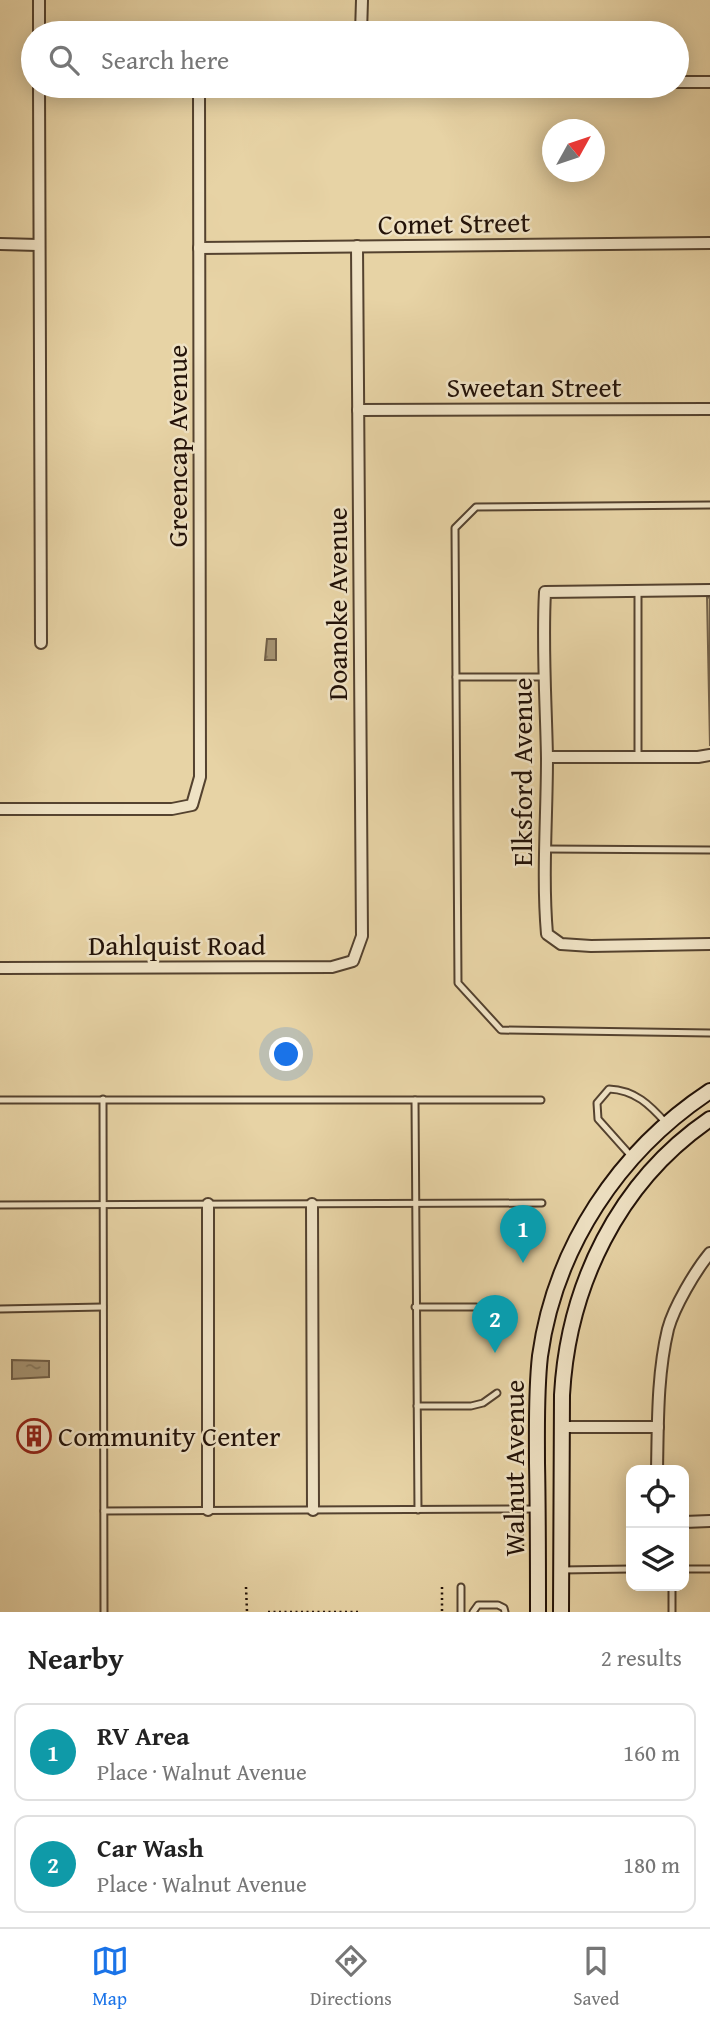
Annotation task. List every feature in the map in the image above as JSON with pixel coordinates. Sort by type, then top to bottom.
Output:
[{"type":"main road","name":"Walnut Avenue","points":[[538,1612],[539,1375],[549,1313],[564,1267],[579,1234],[602,1196],[632,1157],[666,1123],[710,1091]]},
{"type":"main road","name":"Walnut Avenue","points":[[561,1612],[563,1365],[576,1304],[613,1222],[643,1180],[682,1141],[710,1119]]},
{"type":"street","points":[[39,0],[39,21]]},
{"type":"street","points":[[361,21],[362,0]]},
{"type":"street","points":[[689,82],[710,82]]},
{"type":"street","points":[[39,98],[41,643]]},
{"type":"street","name":"Greencap Avenue","points":[[0,809],[172,809],[192,805],[200,777],[198,98]]},
{"type":"street","name":"Comet Street","points":[[199,248],[710,243]]},
{"type":"street","points":[[0,244],[38,245]]},
{"type":"street","name":"Doanoke Avenue","points":[[353,961],[362,936],[357,246]]},
{"type":"street","name":"Sweetan Street","points":[[358,410],[710,409]]},
{"type":"street","points":[[638,590],[710,590]]},
{"type":"street","name":"Elksford Avenue","points":[[638,590],[545,592],[547,757],[544,904],[547,934],[561,944],[591,946],[710,944]]},
{"type":"street","points":[[547,757],[710,755]]},
{"type":"street","name":"Dahlquist Road","points":[[0,968],[332,967],[353,961]]},
{"type":"street","points":[[208,1204],[208,1510]]},
{"type":"street","points":[[312,1204],[313,1510]]},
{"type":"street","points":[[657,1465],[661,1376],[669,1327],[692,1279],[710,1253]]},
{"type":"street","points":[[561,1427],[658,1427]]},
{"type":"street","points":[[689,1522],[710,1521]]},
{"type":"lane","points":[[710,505],[477,507],[455,528],[458,983],[501,1030],[710,1033]]},
{"type":"lane","points":[[638,590],[638,757]]},
{"type":"lane","points":[[456,677],[545,677]]},
{"type":"lane","points":[[546,849],[710,850]]},
{"type":"lane","points":[[632,1157],[597,1119],[597,1103],[609,1089],[623,1090],[648,1102],[666,1123]]},
{"type":"lane","points":[[103,1099],[104,1612]]},
{"type":"lane","points":[[0,1100],[541,1100]]},
{"type":"lane","points":[[415,1100],[418,1510]]},
{"type":"lane","points":[[0,1205],[542,1203]]},
{"type":"lane","points":[[0,1308],[103,1307]]},
{"type":"lane","points":[[415,1307],[476,1307],[502,1316]]},
{"type":"lane","points":[[417,1406],[471,1406],[483,1404],[498,1393]]},
{"type":"lane","points":[[104,1511],[538,1509]]},
{"type":"lane","points":[[561,1570],[626,1569]]},
{"type":"lane","points":[[689,1569],[710,1569]]},
{"type":"lane","points":[[461,1587],[461,1612]]},
{"type":"lane","points":[[672,1591],[672,1612]]},
{"type":"lane","points":[[472,1612],[478,1605],[498,1605],[505,1612]]},
{"type":"path","points":[[521,1478],[519,1509],[523,1554]]},
{"type":"path","points":[[246,1587],[247,1612]]},
{"type":"path","points":[[442,1587],[442,1612]]},
{"type":"path","points":[[268,1612],[360,1612]]},
{"type":"shaded area","points":[[707,597],[710,598],[710,746]]},
{"type":"water","points":[[267,639],[276,639],[276,660],[265,660]]},
{"type":"water","points":[[12,1360],[49,1361],[49,1377],[12,1379]]},
{"type":"place","name":"RV Area","points":[[523,1263]]},
{"type":"place","name":"Car Wash","points":[[495,1353]]},
{"type":"place","name":"Community Center","points":[[34,1436]]}]
